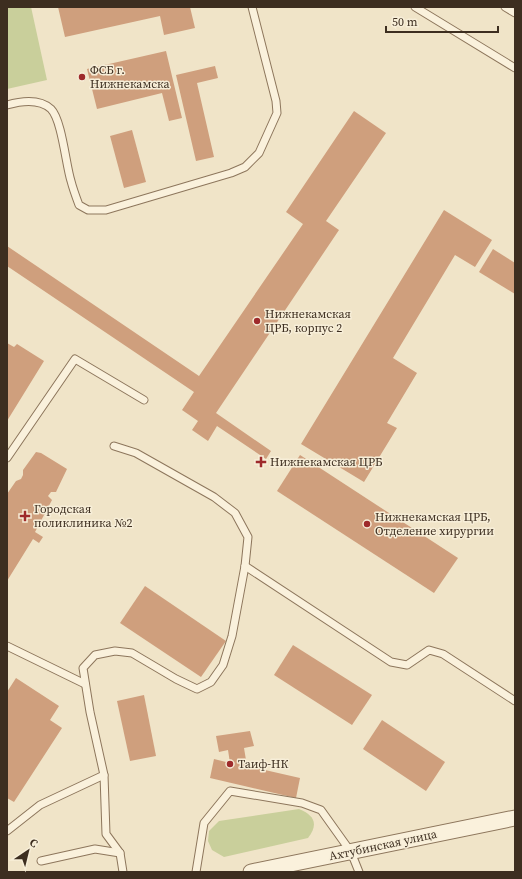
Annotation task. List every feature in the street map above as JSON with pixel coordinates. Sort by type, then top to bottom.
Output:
[{"type":"street","name":"Ахтубинская улица","points":[[251,872],[515,818]]},
{"type":"lane","points":[[7,105],[23,101],[42,104],[52,110],[58,123],[71,182],[79,205],[88,210],[106,210],[121,206],[195,184],[245,167],[259,153],[278,114],[252,7]]},
{"type":"lane","points":[[415,7],[515,68]]},
{"type":"lane","points":[[505,7],[515,13]]},
{"type":"lane","points":[[7,458],[74,359],[144,400]]},
{"type":"lane","points":[[114,446],[136,453],[176,474],[214,497],[235,513],[248,537],[245,566],[232,636],[223,665],[211,682],[197,689],[176,679],[132,653],[115,651],[95,655],[83,668],[104,775],[106,834],[120,853],[123,872]]},
{"type":"lane","points":[[245,566],[391,662],[407,665],[429,650],[443,654],[515,701]]},
{"type":"lane","points":[[7,646],[85,684]]},
{"type":"lane","points":[[7,831],[40,805],[104,775]]},
{"type":"lane","points":[[196,872],[204,823],[230,791],[302,802],[321,810],[351,852],[359,872]]},
{"type":"lane","points":[[41,861],[95,849],[120,853]]},
{"type":"green space","points":[[7,7],[31,7],[47,80],[7,89]]},
{"type":"green space","points":[[299,809],[308,814],[313,820],[313,828],[308,838],[224,857],[212,850],[208,841],[209,831],[219,821]]},
{"type":"building","points":[[58,7],[190,7],[195,28],[164,35],[160,16],[65,37]]},
{"type":"building","points":[[166,51],[182,118],[169,121],[162,93],[97,109],[87,69]]},
{"type":"building","points":[[215,66],[218,78],[197,83],[214,157],[196,161],[176,75]]},
{"type":"building","name":"Нижнекамская ЦРБ, корпус 2","points":[[354,111],[386,133],[326,221],[339,230],[216,413],[271,451],[266,459],[217,426],[208,441],[192,430],[198,421],[182,410],[194,392],[7,266],[7,246],[199,376],[303,224],[286,212]]},
{"type":"building","points":[[132,130],[146,182],[124,188],[110,136]]},
{"type":"building","points":[[444,210],[492,240],[475,267],[455,255],[393,358],[417,373],[387,423],[397,428],[364,482],[301,444]]},
{"type":"building","points":[[493,249],[515,263],[515,294],[479,272]]},
{"type":"building","points":[[7,343],[14,347],[17,344],[44,361],[7,421]]},
{"type":"building","name":"Городская поликлиника №2","points":[[36,452],[41,453],[67,469],[56,492],[51,492],[48,496],[52,500],[35,532],[43,537],[39,543],[33,539],[7,581],[7,494],[16,481],[21,479],[23,470]]},
{"type":"building","name":"Нижнекамская ЦРБ, Отделение хирургии","points":[[300,455],[458,558],[434,593],[277,491]]},
{"type":"building","points":[[145,586],[226,641],[201,677],[120,623]]},
{"type":"building","points":[[293,645],[372,695],[352,725],[274,675]]},
{"type":"building","points":[[16,678],[59,706],[50,720],[62,728],[14,802],[7,798],[7,692]]},
{"type":"building","points":[[144,695],[156,756],[130,761],[117,701]]},
{"type":"building","points":[[382,720],[445,762],[426,791],[363,749]]},
{"type":"building","name":"Таиф-НК","points":[[250,731],[254,746],[244,748],[247,766],[300,778],[296,798],[210,778],[214,759],[230,763],[228,750],[219,752],[216,736]]},
{"type":"place","name":"ФСБ г. Нижнекамска","points":[[82,77]]},
{"type":"place","name":"Нижнекамская ЦРБ, корпус 2","points":[[257,321]]},
{"type":"place","name":"Нижнекамская ЦРБ","points":[[261,462]]},
{"type":"place","name":"Городская поликлиника №2","points":[[25,516]]},
{"type":"place","name":"Нижнекамская ЦРБ, Отделение хирургии","points":[[367,524]]},
{"type":"place","name":"Таиф-НК","points":[[230,764]]}]
